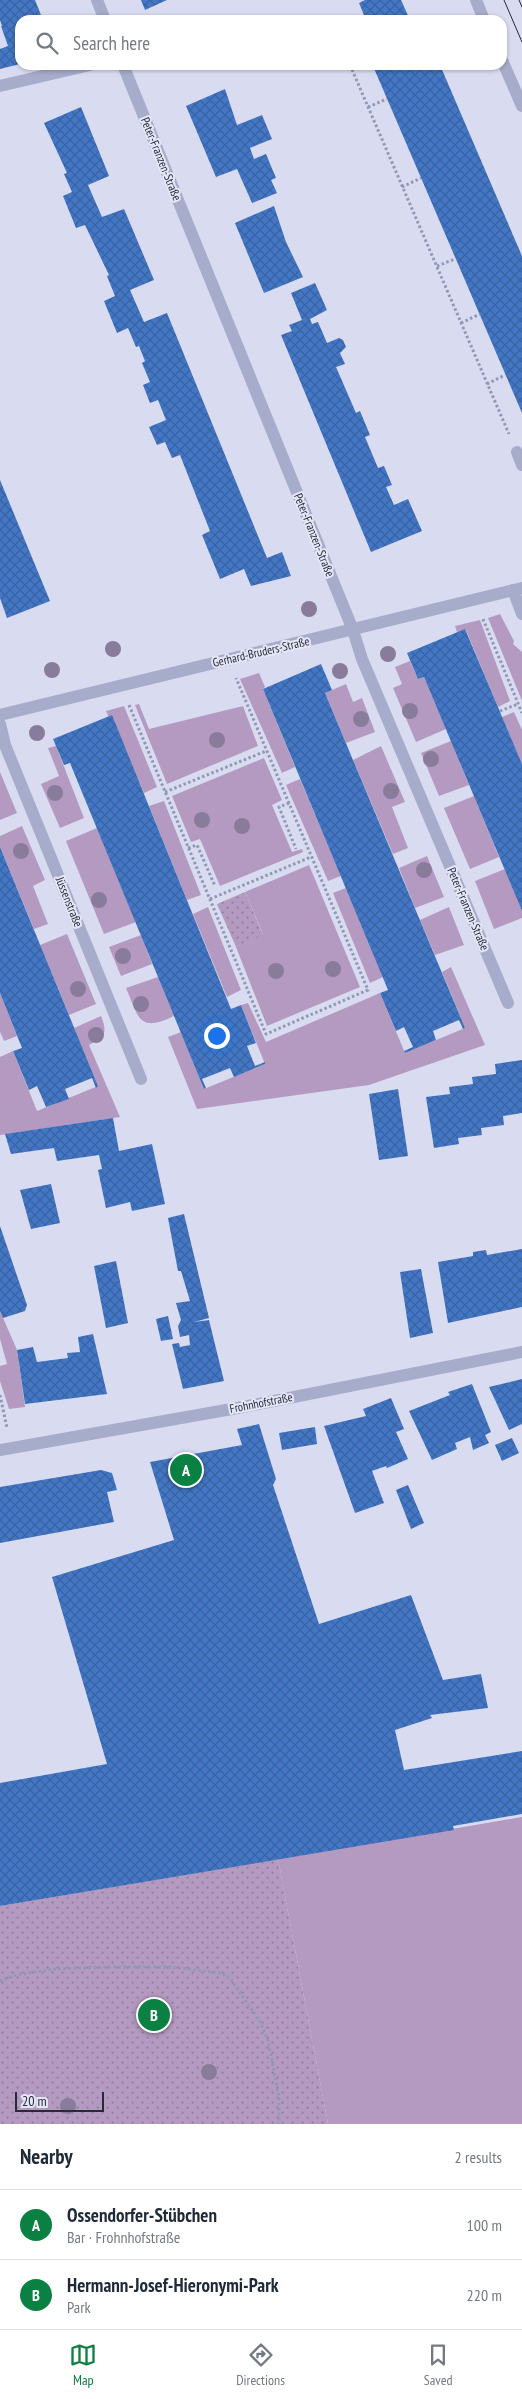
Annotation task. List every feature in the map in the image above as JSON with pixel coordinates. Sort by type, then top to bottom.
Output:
[{"type":"street","points":[[97,0],[103,15]]},
{"type":"street","points":[[476,0],[482,15]]},
{"type":"street","points":[[0,86],[69,70]]},
{"type":"street","name":"Peter-Franzen-Straße","points":[[125,70],[353,630],[366,668],[508,1003]]},
{"type":"street","points":[[506,70],[522,106]]},
{"type":"street","points":[[517,452],[522,465]]},
{"type":"street","points":[[517,589],[522,614]]},
{"type":"street","name":"Gerhard-Bruders-Straße","points":[[0,715],[517,589]]},
{"type":"street","name":"Jüssenstraße","points":[[0,724],[6,745],[141,1079]]},
{"type":"street","name":"Frohnhofstraße","points":[[5,1449],[243,1407],[522,1352]]},
{"type":"path","points":[[352,70],[517,452]]},
{"type":"path","points":[[368,107],[387,99]]},
{"type":"path","points":[[402,187],[421,178]]},
{"type":"path","points":[[437,266],[455,259]]},
{"type":"path","points":[[461,323],[480,314]]},
{"type":"path","points":[[487,384],[506,375]]},
{"type":"path","points":[[475,600],[522,713]]},
{"type":"path","points":[[121,686],[266,1034],[368,990],[266,751],[230,660]]},
{"type":"path","points":[[500,712],[518,704]]},
{"type":"path","points":[[165,792],[266,751]]},
{"type":"path","points":[[288,803],[279,807],[296,849]]},
{"type":"path","points":[[188,848],[197,845],[215,886]]},
{"type":"path","points":[[210,899],[311,857]]},
{"type":"path","points":[[0,1395],[5,1449]]},
{"type":"path","points":[[0,1981],[16,1975],[56,1969],[109,1967],[171,1967],[220,1973],[230,1978],[259,2020],[268,2040],[279,2098],[279,2124]]},
{"type":"shaded area","points":[[500,614],[514,641],[513,644],[522,652],[522,701],[488,618]]},
{"type":"shaded area","points":[[480,620],[510,701],[498,707],[466,630],[457,632],[455,626]]},
{"type":"shaded area","points":[[410,661],[418,679],[424,677],[446,729],[416,742],[393,688],[402,684],[395,667]]},
{"type":"shaded area","points":[[259,673],[265,687],[263,689],[295,767],[282,773],[240,679]]},
{"type":"shaded area","points":[[346,684],[353,702],[362,698],[375,732],[346,743],[325,693]]},
{"type":"shaded area","points":[[139,704],[149,729],[243,706],[258,746],[167,784],[135,705]]},
{"type":"shaded area","points":[[124,706],[157,787],[144,793],[106,711]]},
{"type":"shaded area","points":[[514,712],[522,730],[522,764],[502,717]]},
{"type":"shaded area","points":[[451,741],[469,785],[439,796],[421,753]]},
{"type":"shaded area","points":[[56,746],[84,818],[60,828],[41,784],[59,776],[48,748]]},
{"type":"shaded area","points":[[381,746],[405,802],[392,807],[408,848],[393,854],[353,760]]},
{"type":"shaded area","points":[[264,758],[282,800],[272,805],[292,852],[302,849],[303,852],[220,886],[200,839],[191,842],[172,796]]},
{"type":"shaded area","points":[[0,772],[17,813],[0,820]]},
{"type":"shaded area","points":[[300,779],[341,876],[328,881],[286,785]]},
{"type":"shaded area","points":[[474,796],[499,857],[470,869],[444,808]]},
{"type":"shaded area","points":[[164,801],[201,895],[187,900],[149,806]]},
{"type":"shaded area","points":[[22,826],[45,880],[33,886],[48,924],[34,929],[0,847],[0,836]]},
{"type":"shaded area","points":[[97,828],[136,922],[104,934],[66,841]]},
{"type":"shaded area","points":[[427,856],[444,897],[415,908],[399,868]]},
{"type":"shaded area","points":[[309,865],[360,987],[267,1026],[236,947],[263,934],[245,892]]},
{"type":"shaded area","points":[[505,869],[522,911],[522,918],[494,929],[475,881]]},
{"type":"shaded area","points":[[346,888],[383,977],[370,983],[333,893]]},
{"type":"shaded area","points":[[245,892],[263,935],[236,947],[217,904]]},
{"type":"shaded area","points":[[208,907],[241,990],[227,997],[193,914]]},
{"type":"shaded area","points":[[449,907],[464,945],[435,955],[420,920]]},
{"type":"shaded area","points":[[67,934],[96,1004],[69,1015],[40,945]]},
{"type":"shaded area","points":[[141,935],[152,964],[121,976],[109,947]]},
{"type":"shaded area","points":[[451,967],[485,1045],[369,1085],[197,1109],[168,1037],[181,1032],[204,1089],[265,1064],[241,1005],[248,1003],[266,1042],[380,993],[405,1053],[465,1028],[442,972]]},
{"type":"shaded area","points":[[158,977],[174,1016],[162,1021],[146,1023],[137,1015],[126,988]]},
{"type":"shaded area","points":[[0,993],[17,1036],[4,1041],[0,1032]]},
{"type":"shaded area","points":[[101,1016],[104,1034],[89,1045],[120,1117],[0,1135],[0,1057],[13,1051],[37,1111],[98,1086],[74,1028]]},
{"type":"shaded area","points":[[0,1311],[17,1350],[25,1407],[9,1409],[0,1381],[0,1366],[7,1364],[0,1339]]},
{"type":"shaded area","points":[[522,1817],[522,2124],[328,2124],[278,1859]]},
{"type":"shaded area","points":[[278,1859],[328,2124],[0,2124],[0,1906]]},
{"type":"building","points":[[0,0],[35,0],[41,15],[15,15],[15,65],[0,69],[0,49],[8,46],[0,20]]},
{"type":"building","points":[[141,0],[167,0],[145,10]]},
{"type":"building","points":[[365,0],[401,0],[408,15],[364,15],[359,3]]},
{"type":"building","points":[[375,70],[442,70],[522,256],[522,413]]},
{"type":"building","points":[[225,89],[237,125],[262,115],[272,139],[250,148],[254,159],[266,154],[276,178],[271,180],[277,193],[252,203],[237,169],[216,177],[186,106]]},
{"type":"building","points":[[81,107],[109,176],[88,185],[102,217],[124,209],[154,280],[130,290],[144,322],[167,313],[267,558],[282,552],[291,576],[251,586],[244,569],[220,579],[202,535],[210,531],[180,455],[172,458],[165,442],[157,445],[149,427],[166,420],[158,400],[150,403],[143,385],[150,382],[142,363],[145,361],[139,346],[136,347],[128,328],[117,333],[104,301],[115,296],[107,276],[109,275],[85,225],[76,228],[63,196],[72,192],[64,174],[67,173],[44,123]]},
{"type":"building","points":[[274,206],[286,242],[303,277],[264,293],[235,223]]},
{"type":"building","points":[[315,283],[327,310],[310,319],[312,324],[318,322],[327,343],[339,338],[343,340],[346,347],[340,353],[345,364],[336,367],[356,413],[360,411],[370,435],[365,437],[378,468],[384,466],[392,485],[386,487],[394,505],[408,499],[422,531],[371,552],[281,335],[292,331],[289,325],[302,320],[291,293]]},
{"type":"building","points":[[0,480],[50,601],[7,618],[0,598]]},
{"type":"building","points":[[465,629],[522,764],[522,911],[424,677],[418,679],[407,653]]},
{"type":"building","points":[[321,664],[332,690],[325,693],[465,1028],[463,1029],[459,1020],[433,1031],[436,1040],[405,1053],[404,1051],[413,1047],[404,1027],[396,1031],[380,993],[388,990],[263,689]]},
{"type":"building","points":[[112,715],[231,1009],[241,1005],[256,1043],[247,1046],[255,1066],[265,1062],[265,1064],[234,1077],[230,1068],[202,1079],[206,1088],[204,1089],[70,763],[64,765],[53,739]]},
{"type":"building","points":[[0,847],[98,1086],[96,1088],[92,1078],[65,1089],[69,1099],[46,1107],[37,1086],[29,1090],[13,1051],[22,1048],[0,993]]},
{"type":"building","points":[[522,1060],[522,1113],[503,1116],[504,1125],[481,1128],[482,1135],[458,1138],[459,1144],[434,1148],[426,1097],[450,1094],[449,1087],[473,1084],[472,1077],[496,1074],[495,1064]]},
{"type":"building","points":[[398,1089],[408,1156],[379,1160],[369,1094]]},
{"type":"building","points":[[113,1118],[119,1151],[152,1144],[165,1204],[132,1211],[130,1202],[106,1208],[98,1170],[102,1169],[99,1155],[57,1161],[54,1148],[11,1154],[5,1134]]},
{"type":"building","points":[[51,1184],[60,1223],[31,1229],[20,1190]]},
{"type":"building","points":[[184,1214],[209,1318],[194,1322],[209,1320],[224,1381],[183,1389],[172,1344],[179,1343],[180,1347],[190,1345],[189,1335],[180,1337],[178,1326],[181,1320],[176,1303],[190,1301],[181,1271],[178,1271],[168,1218]]},
{"type":"building","points":[[0,1226],[27,1305],[25,1311],[3,1318],[0,1311]]},
{"type":"building","points":[[522,1249],[522,1307],[448,1323],[438,1262],[473,1256],[473,1252],[486,1250],[487,1255]]},
{"type":"building","points":[[116,1261],[128,1323],[106,1328],[94,1266]]},
{"type":"building","points":[[421,1269],[433,1333],[410,1338],[400,1272]]},
{"type":"building","points":[[168,1316],[173,1339],[161,1341],[156,1319]]},
{"type":"building","points":[[93,1334],[107,1394],[25,1404],[17,1350],[33,1347],[37,1362],[68,1358],[67,1353],[80,1352],[78,1337]]},
{"type":"building","points":[[522,1379],[522,1424],[509,1430],[489,1387]]},
{"type":"building","points":[[472,1384],[491,1432],[485,1435],[489,1443],[473,1450],[470,1437],[455,1443],[457,1449],[432,1460],[409,1411],[450,1395],[448,1392]]},
{"type":"building","points":[[391,1398],[404,1429],[396,1432],[408,1459],[387,1468],[386,1466],[372,1471],[384,1503],[355,1513],[324,1426],[366,1416],[363,1409]]},
{"type":"building","points":[[259,1424],[276,1479],[273,1485],[319,1624],[411,1595],[443,1680],[481,1674],[488,1708],[430,1715],[432,1718],[395,1730],[404,1770],[522,1751],[522,1814],[453,1826],[454,1830],[0,1906],[0,1783],[107,1764],[52,1577],[174,1540],[150,1462],[242,1445],[237,1429]]},
{"type":"building","points":[[315,1427],[317,1444],[282,1450],[279,1433]]},
{"type":"building","points":[[512,1438],[519,1453],[502,1461],[495,1445]]},
{"type":"building","points":[[101,1470],[112,1473],[117,1490],[107,1492],[114,1522],[0,1543],[0,1487]]},
{"type":"building","points":[[408,1485],[424,1523],[411,1529],[396,1490]]},
{"type":"tram line","points":[[504,0],[522,42]]},
{"type":"tram line","points":[[519,0],[522,7]]},
{"type":"place","name":"Ossendorfer-Stübchen","points":[[186,1470]]},
{"type":"place","name":"Hermann-Josef-Hieronymi-Park","points":[[154,2015]]}]
